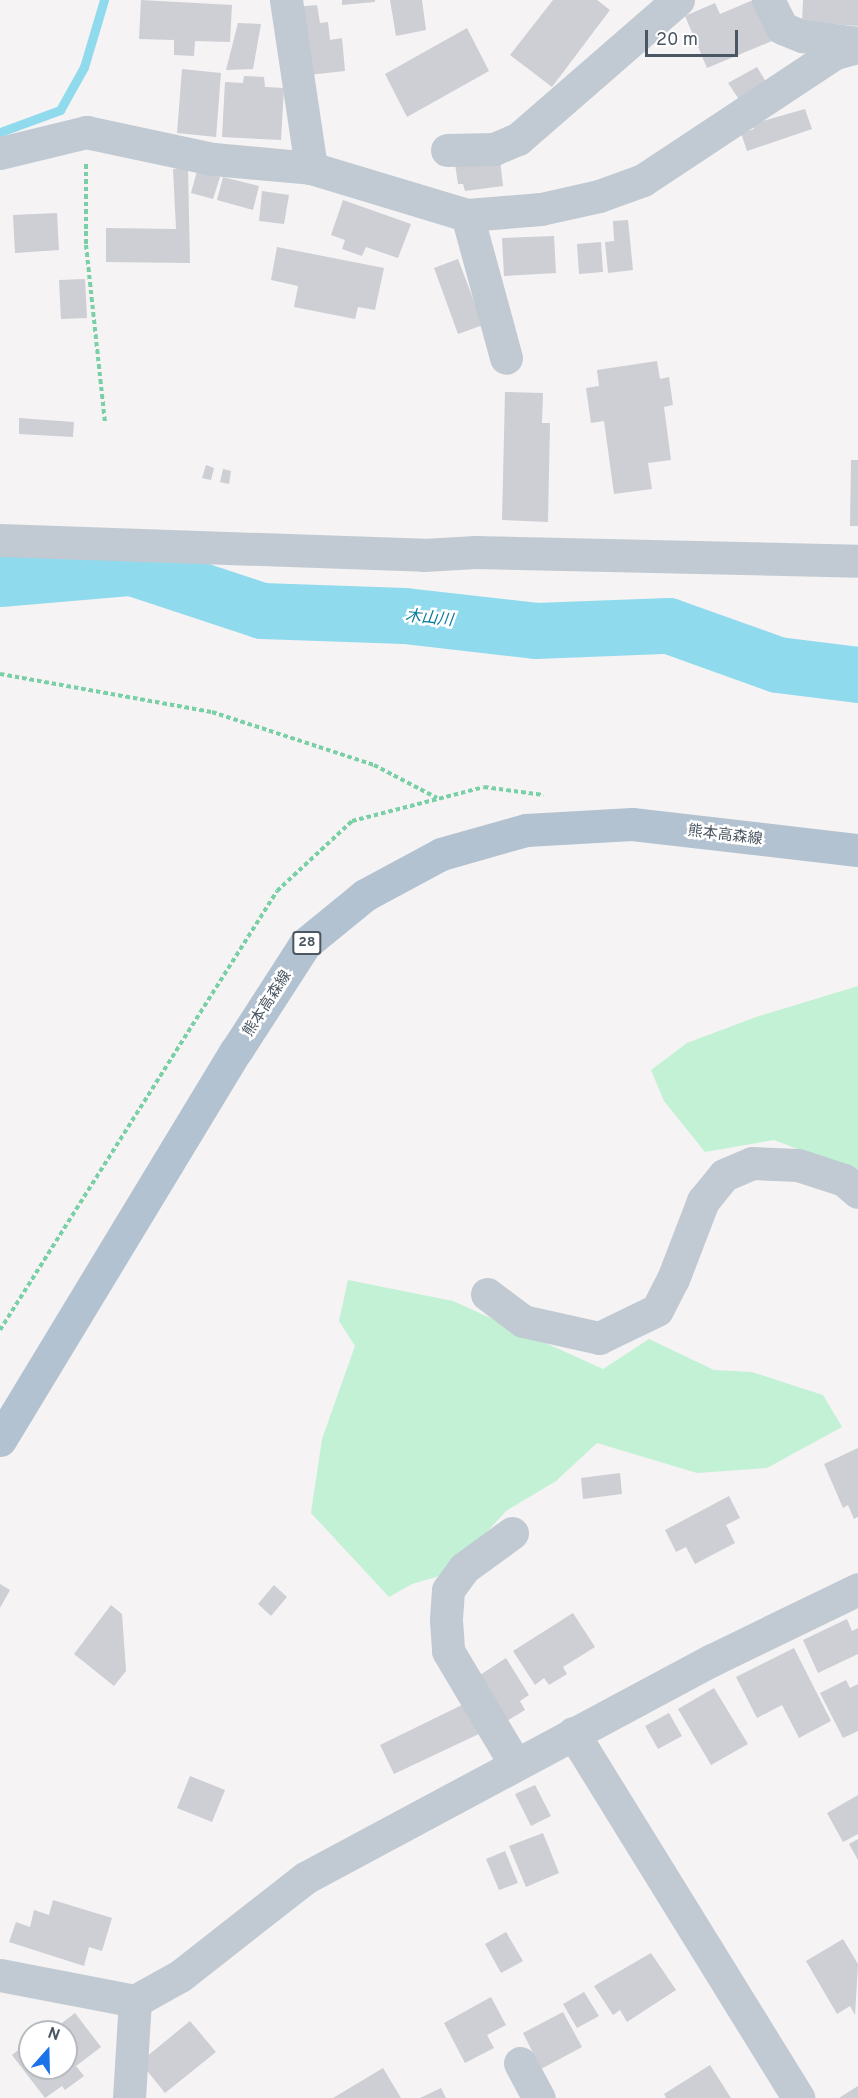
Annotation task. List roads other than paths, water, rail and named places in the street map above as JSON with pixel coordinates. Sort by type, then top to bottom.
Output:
[{"type":"main road","name":"熊本高森線","points":[[0,1440],[236,1051],[306,945],[365,895],[441,854],[526,830],[632,824],[858,850]]},
{"type":"street","points":[[286,0],[311,168]]},
{"type":"street","points":[[447,150],[495,149],[518,139],[678,0]]},
{"type":"street","points":[[768,0],[782,28],[802,36],[858,45]]},
{"type":"street","points":[[0,153],[86,132],[213,159],[311,168],[467,214],[541,209],[598,196],[643,180],[834,53],[858,45]]},
{"type":"street","points":[[467,214],[506,358]]},
{"type":"street","points":[[0,540],[424,555],[476,552],[858,561]]},
{"type":"street","points":[[487,1294],[523,1321],[600,1338],[657,1310],[673,1279],[703,1201],[724,1175],[752,1163],[798,1165],[844,1180],[858,1192]]},
{"type":"street","points":[[512,1533],[485,1549],[464,1568],[448,1590],[446,1620],[448,1651],[515,1764]]},
{"type":"street","points":[[0,1974],[135,2001],[180,1976],[305,1878],[573,1733],[858,1589]]},
{"type":"street","points":[[573,1733],[798,2098]]},
{"type":"street","points":[[129,2098],[135,2001]]},
{"type":"street","points":[[520,2063],[539,2098]]},
{"type":"waterway","points":[[0,132],[60,110],[84,67],[104,0]]},
{"type":"waterway","name":"木山川","points":[[0,579],[132,568],[262,611],[405,616],[536,631],[669,626],[778,665],[858,675]]}]
